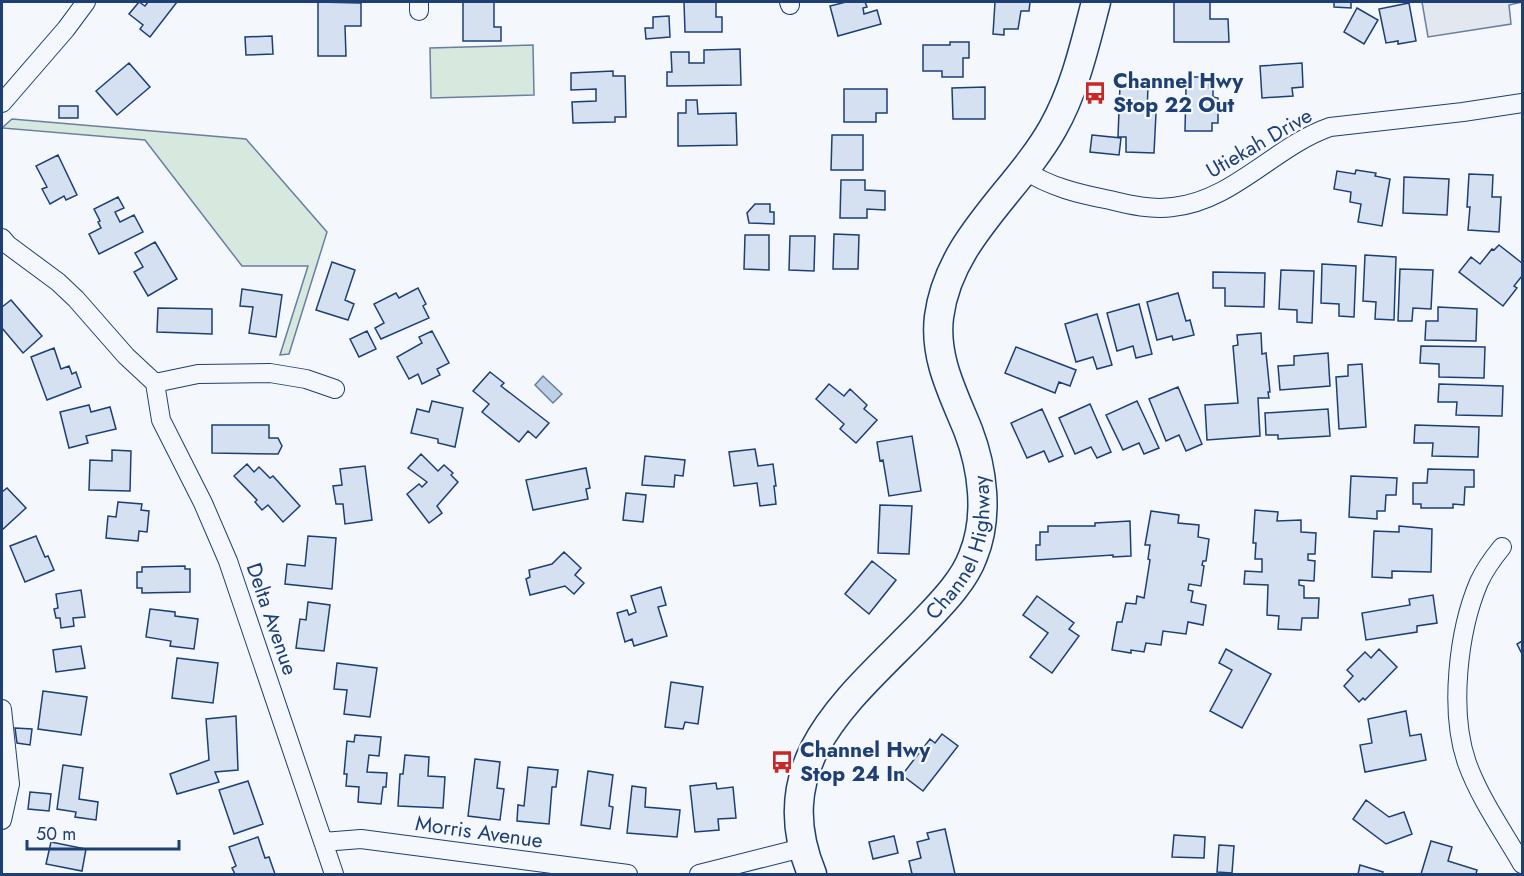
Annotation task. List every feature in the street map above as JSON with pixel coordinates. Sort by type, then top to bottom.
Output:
[{"type":"main road","name":"Channel Highway","points":[[807,861],[798,826],[798,794],[807,760],[846,704],[933,612],[964,575],[973,557],[981,525],[979,472],[969,433],[941,360],[938,341],[939,315],[946,285],[960,255],[980,225],[1024,170],[1061,112],[1079,66],[1096,2]]},
{"type":"street","points":[[2,103],[87,2]]},
{"type":"street","name":"Utiekah Drive","points":[[1024,170],[1042,181],[1082,194],[1134,206],[1173,207],[1206,198],[1229,187],[1294,143],[1330,127],[1522,103]]},
{"type":"street","points":[[2,238],[76,299],[126,356],[155,383],[198,374],[270,373],[306,379],[335,389]]},
{"type":"street","name":"Delta Avenue","points":[[155,383],[161,420],[203,503],[228,561],[334,874]]},
{"type":"street","points":[[1502,547],[1479,580],[1467,616],[1459,656],[1459,724],[1467,763],[1481,794],[1522,864]]},
{"type":"street","points":[[2,709],[10,784],[2,820]]},
{"type":"street","name":"Morris Avenue","points":[[323,842],[361,839],[628,874]]},
{"type":"street","points":[[699,874],[807,861]]},
{"type":"shaded area","points":[[1422,2],[1522,2],[1509,5],[1511,24],[1428,37]]},
{"type":"shaded area","points":[[533,45],[534,95],[431,98],[430,48]]},
{"type":"shaded area","points":[[12,119],[246,139],[327,232],[289,354],[280,355],[308,266],[242,266],[145,140],[2,128]]},
{"type":"water","points":[[543,376],[562,394],[553,403],[535,385]]},
{"type":"building","points":[[139,2],[145,6],[148,2],[177,2],[150,37],[140,29],[143,25],[129,14]]},
{"type":"building","points":[[318,2],[361,3],[361,26],[345,26],[346,56],[318,56]]},
{"type":"building","points":[[463,2],[494,2],[494,27],[501,27],[501,41],[463,41]]},
{"type":"building","points":[[684,2],[716,2],[716,17],[722,17],[722,32],[685,32]]},
{"type":"building","points":[[846,2],[865,2],[867,7],[863,8],[864,14],[877,10],[881,24],[838,36],[830,6]]},
{"type":"building","points":[[995,2],[1030,2],[1029,11],[1021,11],[1018,29],[1004,29],[1004,35],[993,34]]},
{"type":"building","points":[[1174,2],[1210,2],[1210,19],[1228,19],[1229,42],[1174,42]]},
{"type":"building","points":[[1334,2],[1351,2],[1351,8],[1334,7]]},
{"type":"building","points":[[1409,3],[1416,41],[1386,43],[1379,9]]},
{"type":"building","points":[[1357,8],[1378,20],[1364,44],[1344,32]]},
{"type":"building","points":[[669,16],[670,37],[646,39],[645,28],[653,28],[653,17]]},
{"type":"building","points":[[272,36],[273,54],[246,55],[245,37]]},
{"type":"building","points":[[950,42],[969,42],[969,58],[963,58],[963,77],[942,77],[942,71],[923,71],[923,45],[950,45]]},
{"type":"building","points":[[740,49],[741,85],[667,86],[667,72],[672,72],[671,52],[689,52],[689,63],[704,63],[704,50]]},
{"type":"building","points":[[129,63],[150,87],[117,115],[96,91]]},
{"type":"building","points":[[1302,63],[1303,87],[1292,88],[1293,96],[1262,98],[1260,66]]},
{"type":"building","points":[[613,71],[613,76],[625,76],[626,117],[615,117],[615,122],[573,123],[572,102],[596,101],[596,89],[571,90],[571,73]]},
{"type":"building","points":[[1188,77],[1209,77],[1209,88],[1213,88],[1213,97],[1218,98],[1218,123],[1212,123],[1212,131],[1185,131]]},
{"type":"building","points":[[1120,85],[1148,86],[1147,113],[1156,113],[1154,153],[1126,152],[1126,137],[1118,137]]},
{"type":"building","points":[[985,87],[985,119],[953,119],[952,88]]},
{"type":"building","points":[[844,89],[887,89],[887,113],[876,113],[876,122],[844,122]]},
{"type":"building","points":[[686,100],[697,100],[698,114],[736,113],[737,145],[678,146],[678,113],[686,113]]},
{"type":"building","points":[[59,106],[78,106],[78,118],[59,118]]},
{"type":"building","points":[[832,135],[863,135],[863,170],[831,170]]},
{"type":"building","points":[[1092,135],[1121,138],[1119,155],[1090,152]]},
{"type":"building","points":[[58,155],[77,195],[66,200],[64,196],[50,204],[42,189],[47,187],[36,166]]},
{"type":"building","points":[[1356,170],[1376,173],[1375,176],[1390,179],[1382,226],[1358,222],[1361,204],[1350,202],[1351,192],[1334,189],[1337,171],[1355,174]]},
{"type":"building","points":[[1469,174],[1493,175],[1492,197],[1501,197],[1499,232],[1468,230]]},
{"type":"building","points":[[1404,177],[1449,179],[1447,215],[1403,213]]},
{"type":"building","points":[[841,180],[865,180],[865,190],[885,191],[885,210],[867,209],[867,218],[840,218]]},
{"type":"building","points":[[118,197],[124,208],[115,212],[120,222],[134,215],[143,232],[99,254],[89,234],[101,228],[94,209]]},
{"type":"building","points":[[755,204],[770,204],[770,212],[774,212],[774,224],[749,223],[747,213]]},
{"type":"building","points":[[834,234],[859,235],[858,269],[833,269]]},
{"type":"building","points":[[745,235],[769,235],[769,270],[744,269]]},
{"type":"building","points":[[790,236],[815,236],[814,271],[789,270]]},
{"type":"building","points":[[155,242],[177,279],[148,296],[134,272],[143,267],[135,253]]},
{"type":"building","points":[[1499,245],[1522,263],[1522,276],[1514,286],[1517,288],[1503,306],[1459,272],[1471,257],[1480,264],[1492,249],[1494,250]]},
{"type":"building","points":[[1365,255],[1396,257],[1394,320],[1375,319],[1376,302],[1363,301]]},
{"type":"building","points":[[332,262],[355,270],[345,300],[354,304],[348,320],[316,310]]},
{"type":"building","points":[[1322,264],[1356,266],[1354,317],[1339,316],[1339,304],[1321,303]]},
{"type":"building","points":[[1400,269],[1433,270],[1431,309],[1413,308],[1412,321],[1398,321]]},
{"type":"building","points":[[1281,270],[1314,271],[1312,323],[1297,322],[1297,310],[1279,309]]},
{"type":"building","points":[[1213,272],[1265,273],[1264,307],[1225,306],[1225,288],[1213,288]]},
{"type":"building","points":[[418,288],[426,304],[423,306],[429,318],[381,339],[375,328],[384,323],[374,304],[396,293],[399,298]]},
{"type":"building","points":[[242,289],[282,295],[276,337],[249,333],[253,307],[240,306]]},
{"type":"building","points":[[1178,293],[1186,321],[1190,320],[1194,335],[1173,340],[1172,336],[1157,340],[1147,302]]},
{"type":"building","points":[[11,300],[42,336],[23,353],[2,328],[2,307]]},
{"type":"building","points":[[1139,304],[1152,354],[1136,358],[1133,346],[1117,351],[1107,313]]},
{"type":"building","points":[[1438,307],[1477,309],[1476,341],[1425,340],[1426,321],[1438,321]]},
{"type":"building","points":[[158,308],[212,309],[212,334],[157,332]]},
{"type":"building","points":[[1097,314],[1112,365],[1097,369],[1093,357],[1076,362],[1065,324]]},
{"type":"building","points":[[367,331],[376,349],[359,357],[350,339]]},
{"type":"building","points":[[432,331],[449,363],[437,369],[440,375],[422,384],[418,374],[409,379],[397,357],[422,343],[419,337]]},
{"type":"building","points":[[1261,333],[1262,354],[1266,353],[1270,392],[1268,392],[1269,398],[1258,398],[1260,436],[1207,440],[1205,405],[1238,403],[1233,346],[1238,345],[1237,335]]},
{"type":"building","points":[[1421,346],[1485,347],[1484,378],[1439,377],[1439,364],[1420,363]]},
{"type":"building","points":[[1016,347],[1076,370],[1070,386],[1059,382],[1055,393],[1005,373]]},
{"type":"building","points":[[54,348],[61,369],[69,366],[72,374],[76,372],[81,387],[47,400],[31,357]]},
{"type":"building","points":[[1328,353],[1330,386],[1280,390],[1278,366],[1294,365],[1294,356]]},
{"type":"building","points":[[1362,364],[1366,427],[1339,429],[1336,377],[1348,376],[1348,365]]},
{"type":"building","points":[[490,372],[504,383],[501,386],[549,423],[536,438],[528,431],[519,442],[482,412],[489,404],[473,391]]},
{"type":"building","points":[[829,384],[844,396],[850,389],[867,405],[864,409],[877,420],[856,443],[840,429],[844,424],[816,399]]},
{"type":"building","points":[[1439,384],[1503,386],[1502,416],[1456,415],[1457,402],[1438,402]]},
{"type":"building","points":[[1178,387],[1202,444],[1186,451],[1179,435],[1166,441],[1149,399]]},
{"type":"building","points":[[432,401],[463,408],[455,447],[438,443],[438,439],[411,433],[417,409],[429,412]]},
{"type":"building","points":[[1137,401],[1159,448],[1144,454],[1139,443],[1123,450],[1106,415]]},
{"type":"building","points":[[1090,404],[1111,452],[1097,458],[1091,447],[1075,454],[1059,418]]},
{"type":"building","points":[[89,405],[91,412],[110,407],[116,429],[86,436],[88,443],[69,448],[60,412]]},
{"type":"building","points":[[1042,409],[1063,456],[1049,462],[1044,451],[1027,458],[1011,423]]},
{"type":"building","points":[[1328,409],[1330,436],[1278,439],[1278,435],[1266,435],[1265,413]]},
{"type":"building","points":[[212,425],[269,425],[269,438],[278,438],[282,446],[278,454],[212,453]]},
{"type":"building","points":[[1415,425],[1479,427],[1478,457],[1432,456],[1433,443],[1414,443]]},
{"type":"building","points":[[912,436],[921,491],[889,496],[883,460],[880,461],[877,442]]},
{"type":"building","points":[[755,449],[758,466],[773,464],[776,504],[760,506],[757,483],[734,486],[729,452]]},
{"type":"building","points":[[112,450],[131,451],[130,491],[89,490],[90,460],[112,461]]},
{"type":"building","points":[[421,454],[438,471],[444,465],[453,473],[451,475],[458,482],[437,506],[442,513],[429,523],[407,494],[419,484],[422,487],[427,482],[408,468]]},
{"type":"building","points":[[645,456],[685,460],[683,476],[675,475],[674,487],[642,485]]},
{"type":"building","points":[[247,464],[254,472],[259,467],[270,478],[273,476],[300,506],[283,522],[268,505],[262,510],[255,502],[257,500],[234,476]]},
{"type":"building","points":[[365,466],[372,520],[345,524],[343,504],[336,504],[333,486],[342,485],[340,469]]},
{"type":"building","points":[[586,468],[590,488],[586,489],[588,499],[533,510],[526,480]]},
{"type":"building","points":[[1428,469],[1474,470],[1474,487],[1465,487],[1464,505],[1453,504],[1453,508],[1421,508],[1421,504],[1413,504],[1413,483],[1427,483]]},
{"type":"building","points":[[1351,476],[1397,478],[1396,495],[1386,495],[1385,511],[1377,511],[1377,519],[1349,517]]},
{"type":"building","points":[[7,488],[26,508],[2,530],[2,492]]},
{"type":"building","points":[[626,493],[646,495],[643,522],[623,520]]},
{"type":"building","points":[[118,502],[142,504],[141,510],[149,511],[147,532],[139,531],[138,541],[106,538],[108,516],[116,517]]},
{"type":"building","points":[[880,505],[912,506],[909,554],[878,553]]},
{"type":"building","points":[[1255,510],[1278,512],[1277,521],[1301,520],[1301,532],[1316,533],[1315,554],[1308,554],[1308,560],[1315,561],[1314,581],[1299,580],[1299,585],[1304,586],[1304,598],[1319,598],[1318,618],[1302,618],[1301,630],[1278,629],[1279,616],[1267,615],[1268,585],[1244,584],[1245,571],[1262,572],[1262,559],[1255,559],[1256,543],[1253,543]]},
{"type":"building","points":[[1151,511],[1179,515],[1178,523],[1199,525],[1198,537],[1209,539],[1206,561],[1203,561],[1202,565],[1204,566],[1201,586],[1189,584],[1188,590],[1193,591],[1191,602],[1206,605],[1203,625],[1188,622],[1186,634],[1163,631],[1161,645],[1146,643],[1144,652],[1131,650],[1131,653],[1112,650],[1117,622],[1122,622],[1126,603],[1136,604],[1137,596],[1144,598],[1150,560],[1148,559],[1150,545],[1145,545]]},
{"type":"building","points":[[1130,521],[1131,556],[1036,560],[1036,545],[1040,545],[1040,532],[1048,532],[1048,526],[1095,526],[1095,523]]},
{"type":"building","points":[[1399,526],[1432,529],[1431,572],[1392,571],[1392,578],[1372,577],[1374,531],[1399,532]]},
{"type":"building","points":[[36,536],[45,557],[48,556],[54,570],[25,582],[10,546]]},
{"type":"building","points":[[308,536],[336,538],[332,589],[285,584],[287,564],[305,566]]},
{"type":"building","points":[[564,552],[581,568],[575,575],[584,583],[574,594],[565,586],[530,595],[526,579],[530,577],[529,570],[552,564]]},
{"type":"building","points":[[872,561],[896,580],[869,614],[845,594]]},
{"type":"building","points":[[185,566],[185,569],[190,569],[190,592],[142,593],[142,588],[137,588],[137,572],[142,572],[142,567]]},
{"type":"building","points":[[661,587],[666,605],[658,607],[667,636],[634,646],[632,639],[625,642],[617,613],[627,610],[629,615],[636,612],[631,596]]},
{"type":"building","points":[[81,590],[85,617],[73,618],[74,626],[61,628],[60,618],[56,618],[54,609],[58,608],[56,594]]},
{"type":"building","points":[[1433,595],[1437,623],[1417,626],[1417,632],[1366,640],[1362,613],[1410,605],[1409,599]]},
{"type":"building","points":[[1037,596],[1074,623],[1069,629],[1079,636],[1052,673],[1030,657],[1048,633],[1023,615]]},
{"type":"building","points":[[308,602],[330,605],[324,651],[296,648],[300,619],[306,620]]},
{"type":"building","points":[[150,609],[175,612],[175,616],[198,619],[194,649],[170,646],[171,641],[146,637]]},
{"type":"building","points":[[1522,641],[1522,654],[1517,644]]},
{"type":"building","points":[[81,646],[85,668],[56,672],[53,650]]},
{"type":"building","points":[[1226,649],[1271,674],[1242,728],[1210,711],[1232,670],[1219,663]]},
{"type":"building","points":[[1379,649],[1397,667],[1365,700],[1363,698],[1359,702],[1344,686],[1353,676],[1347,670],[1365,652],[1371,658]]},
{"type":"building","points":[[177,658],[218,663],[213,703],[172,698]]},
{"type":"building","points":[[337,663],[377,668],[370,717],[344,714],[347,690],[334,689]]},
{"type":"building","points":[[671,682],[703,687],[698,724],[685,722],[683,729],[665,727]]},
{"type":"building","points":[[43,691],[87,697],[81,735],[38,729]]},
{"type":"building","points":[[1406,711],[1410,736],[1421,734],[1426,760],[1365,772],[1360,745],[1372,743],[1368,719]]},
{"type":"building","points":[[236,716],[238,770],[215,772],[219,782],[177,794],[170,774],[209,760],[206,719]]},
{"type":"building","points":[[15,728],[32,729],[30,745],[17,743]]},
{"type":"building","points":[[942,734],[958,746],[923,791],[902,775],[930,739],[935,743]]},
{"type":"building","points":[[355,735],[381,737],[379,756],[369,755],[367,772],[387,773],[381,804],[358,802],[359,787],[346,786],[347,774],[344,774],[347,741],[354,742]]},
{"type":"building","points":[[405,755],[429,757],[428,776],[445,777],[443,808],[398,806],[400,774],[403,774]]},
{"type":"building","points":[[475,759],[500,762],[497,788],[504,789],[500,820],[468,816]]},
{"type":"building","points":[[63,765],[83,768],[79,799],[98,802],[96,820],[75,817],[76,812],[57,809]]},
{"type":"building","points":[[528,767],[558,770],[556,787],[552,787],[549,824],[517,821],[518,805],[524,806]]},
{"type":"building","points":[[588,771],[613,775],[609,806],[613,807],[610,829],[581,825]]},
{"type":"building","points":[[248,781],[263,824],[234,834],[219,790]]},
{"type":"building","points":[[716,783],[717,789],[733,787],[736,818],[718,819],[719,830],[695,832],[690,786]]},
{"type":"building","points":[[632,786],[646,788],[645,807],[680,810],[677,837],[627,833]]},
{"type":"building","points":[[30,792],[51,794],[49,811],[28,809]]},
{"type":"building","points":[[1366,800],[1389,817],[1404,812],[1412,834],[1386,844],[1353,819]]},
{"type":"building","points":[[945,829],[955,874],[912,874],[909,861],[921,858],[917,842],[929,839],[927,833]]},
{"type":"building","points":[[1174,835],[1205,837],[1204,858],[1172,857]]},
{"type":"building","points":[[894,836],[898,853],[873,859],[869,842]]},
{"type":"building","points":[[258,837],[265,858],[269,857],[275,874],[235,874],[232,868],[236,866],[229,847]]},
{"type":"building","points":[[1431,841],[1452,847],[1448,861],[1477,870],[1476,874],[1421,874]]},
{"type":"building","points":[[51,842],[86,849],[82,871],[46,864]]},
{"type":"building","points":[[1219,845],[1234,846],[1232,873],[1217,872]]},
{"type":"building","points":[[1360,865],[1383,872],[1382,874],[1358,874]]},
{"type":"place","name":"Channel Hwy Stop 22 Out","points":[[1095,93]]},
{"type":"place","name":"Channel Hwy Stop 24 In","points":[[782,762]]}]
